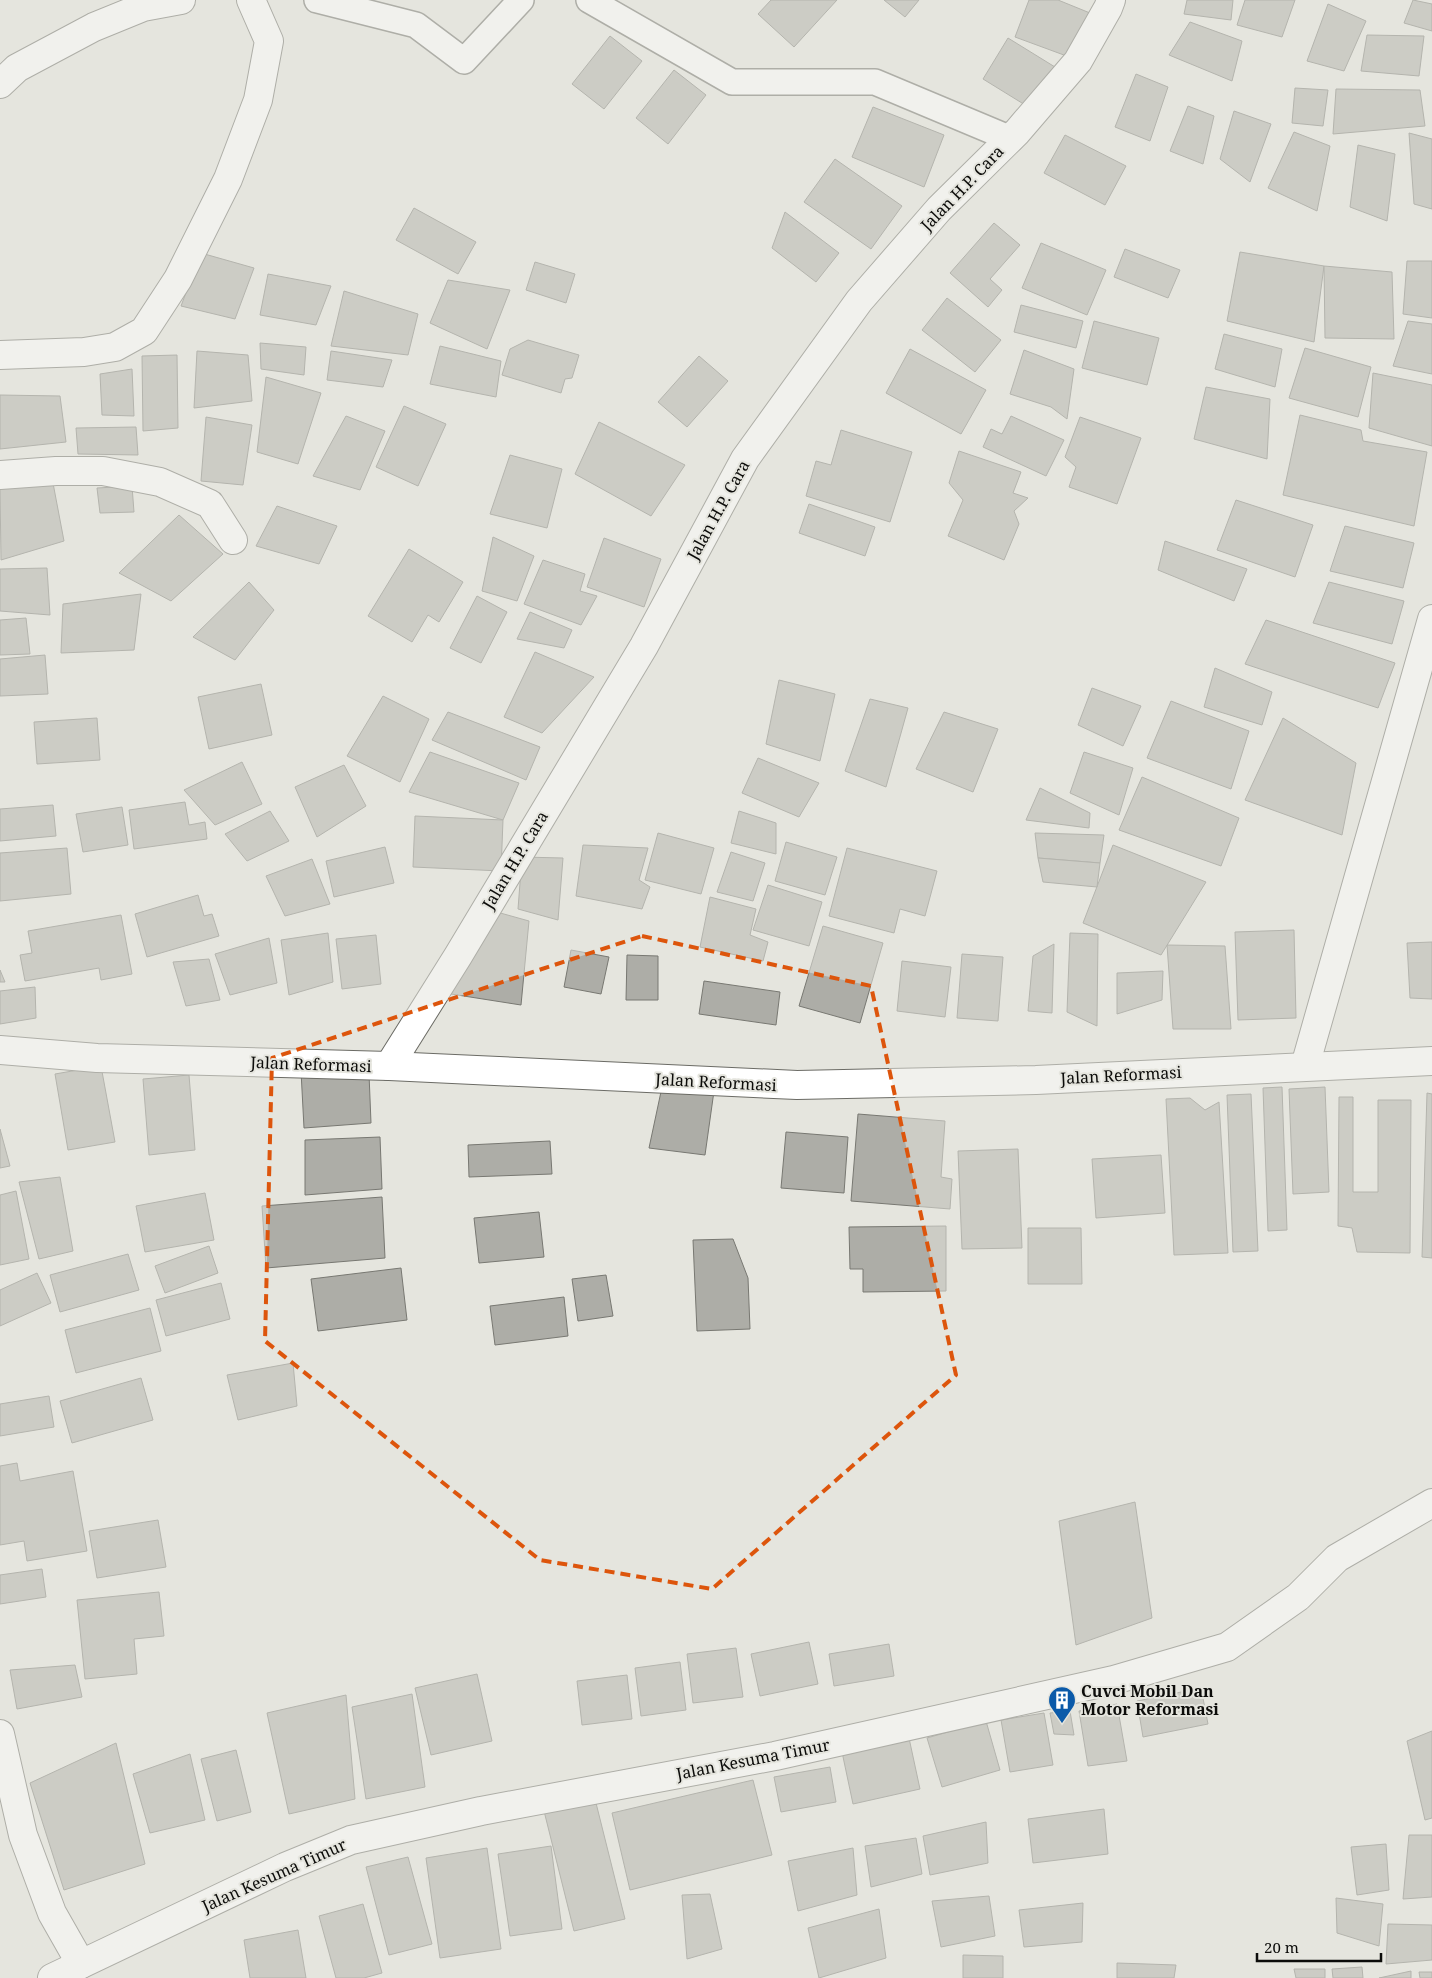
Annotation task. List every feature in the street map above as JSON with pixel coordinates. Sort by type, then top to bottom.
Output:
[{"type":"street","points":[[0,84],[18,68],[94,27],[143,7],[181,0]]},
{"type":"street","points":[[0,356],[74,353],[115,347],[144,331],[178,279],[228,179],[258,100],[269,41],[251,0]]},
{"type":"street","name":"Jalan H.P. Cara","points":[[389,1066],[458,956],[644,646],[745,459],[859,301],[939,209],[1011,139],[1078,61],[1108,8],[1110,0]]},
{"type":"street","points":[[0,475],[56,471],[103,471],[160,482],[210,504],[234,540]]},
{"type":"street","points":[[1305,1066],[1432,619]]},
{"type":"street","name":"Jalan Reformasi","points":[[0,1050],[97,1058],[389,1066],[797,1085],[1036,1080],[1432,1061]]},
{"type":"street","name":"Jalan Kesuma Timur","points":[[52,1978],[285,1867],[351,1840],[481,1811],[775,1756],[1114,1680],[1227,1647],[1298,1597],[1337,1558],[1432,1503]]},
{"type":"street","points":[[0,1734],[23,1835],[52,1913],[81,1964]]},
{"type":"lane","points":[[317,0],[416,26],[464,61],[521,0]]},
{"type":"lane","points":[[589,0],[732,82],[875,82],[1011,139]]},
{"type":"highlighted area","points":[[642,936],[871,986],[956,1375],[712,1589],[540,1560],[265,1341],[272,1058]]},
{"type":"building","points":[[771,0],[837,0],[794,47],[758,14]]},
{"type":"building","points":[[884,0],[919,0],[905,17]]},
{"type":"building","points":[[1029,0],[1058,0],[1090,13],[1072,58],[1015,37]]},
{"type":"building","points":[[1187,0],[1233,0],[1231,20],[1184,14]]},
{"type":"building","points":[[1245,0],[1295,0],[1282,37],[1237,25]]},
{"type":"building","points":[[1413,0],[1432,4],[1432,31],[1404,23]]},
{"type":"building","points":[[1328,4],[1366,21],[1344,71],[1307,61]]},
{"type":"building","points":[[1190,22],[1242,41],[1232,81],[1169,55]]},
{"type":"building","points":[[1367,35],[1424,36],[1419,76],[1361,71]]},
{"type":"building","points":[[610,36],[642,61],[604,109],[572,84]]},
{"type":"building","points":[[1008,38],[1055,67],[1030,108],[983,79]]},
{"type":"building","points":[[674,70],[706,95],[668,144],[636,118]]},
{"type":"building","points":[[1136,74],[1168,87],[1150,141],[1115,127]]},
{"type":"building","points":[[1295,88],[1328,90],[1323,126],[1292,123]]},
{"type":"building","points":[[1336,89],[1420,90],[1425,126],[1333,134]]},
{"type":"building","points":[[1188,106],[1214,116],[1203,164],[1170,151]]},
{"type":"building","points":[[873,107],[944,135],[924,187],[852,157]]},
{"type":"building","points":[[1234,111],[1271,124],[1250,182],[1220,159]]},
{"type":"building","points":[[1294,132],[1330,146],[1317,211],[1268,188]]},
{"type":"building","points":[[1409,133],[1432,139],[1432,209],[1414,204]]},
{"type":"building","points":[[1065,135],[1126,166],[1105,205],[1044,173]]},
{"type":"building","points":[[1358,145],[1395,154],[1387,221],[1350,207]]},
{"type":"building","points":[[835,159],[902,206],[871,249],[804,202]]},
{"type":"building","points":[[414,208],[476,242],[458,274],[396,240]]},
{"type":"building","points":[[785,212],[839,253],[816,282],[772,248]]},
{"type":"building","points":[[994,223],[1020,245],[990,279],[1002,290],[988,307],[950,273]]},
{"type":"building","points":[[1041,243],[1106,270],[1087,315],[1022,288]]},
{"type":"building","points":[[1125,249],[1180,270],[1168,298],[1114,277]]},
{"type":"building","points":[[1240,252],[1324,266],[1314,342],[1227,321]]},
{"type":"building","points":[[201,253],[254,268],[235,319],[181,306]]},
{"type":"building","points":[[1407,261],[1432,261],[1432,318],[1403,314]]},
{"type":"building","points":[[535,262],[575,274],[566,303],[526,290]]},
{"type":"building","points":[[1324,266],[1392,272],[1394,339],[1325,338]]},
{"type":"building","points":[[268,274],[331,286],[316,325],[260,315]]},
{"type":"building","points":[[448,280],[510,290],[487,349],[430,323]]},
{"type":"building","points":[[344,291],[418,314],[408,355],[331,346]]},
{"type":"building","points":[[947,298],[1001,340],[975,372],[922,330]]},
{"type":"building","points":[[1021,305],[1083,321],[1076,348],[1014,332]]},
{"type":"building","points":[[1094,321],[1159,338],[1147,385],[1082,368]]},
{"type":"building","points":[[1408,321],[1432,324],[1432,374],[1393,366]]},
{"type":"building","points":[[1224,334],[1282,349],[1275,387],[1215,369]]},
{"type":"building","points":[[528,340],[579,355],[572,378],[565,379],[561,393],[502,375],[510,349]]},
{"type":"building","points":[[260,343],[306,347],[304,375],[261,369]]},
{"type":"building","points":[[440,346],[501,361],[496,397],[430,384]]},
{"type":"building","points":[[1305,348],[1371,367],[1358,417],[1289,398]]},
{"type":"building","points":[[910,349],[986,390],[961,434],[886,393]]},
{"type":"building","points":[[1024,350],[1074,369],[1067,419],[1051,407],[1010,394]]},
{"type":"building","points":[[197,351],[248,355],[252,401],[194,408]]},
{"type":"building","points":[[331,351],[392,360],[383,387],[327,380]]},
{"type":"building","points":[[177,355],[178,428],[143,431],[142,356]]},
{"type":"building","points":[[699,356],[728,381],[687,427],[658,402]]},
{"type":"building","points":[[132,369],[134,416],[102,415],[100,374]]},
{"type":"building","points":[[1373,373],[1432,385],[1432,446],[1369,428]]},
{"type":"building","points":[[266,377],[321,393],[298,464],[257,452]]},
{"type":"building","points":[[1206,387],[1270,399],[1267,459],[1194,439]]},
{"type":"building","points":[[0,395],[60,396],[66,442],[0,449]]},
{"type":"building","points":[[404,406],[446,424],[418,486],[376,467]]},
{"type":"building","points":[[1300,415],[1361,430],[1363,441],[1427,452],[1414,526],[1283,495]]},
{"type":"building","points":[[346,416],[385,431],[360,490],[313,476]]},
{"type":"building","points":[[1011,416],[1064,440],[1046,476],[983,447],[991,429],[1002,434]]},
{"type":"building","points":[[206,417],[252,425],[243,485],[201,481]]},
{"type":"building","points":[[1080,417],[1141,438],[1117,504],[1069,487],[1076,467],[1065,457]]},
{"type":"building","points":[[599,422],[685,465],[651,516],[575,474]]},
{"type":"building","points":[[136,427],[138,455],[78,454],[76,428]]},
{"type":"building","points":[[841,430],[912,452],[890,522],[806,496],[816,461],[831,465]]},
{"type":"building","points":[[959,451],[1021,472],[1013,493],[1028,498],[1014,511],[1019,524],[1004,560],[948,536],[963,500],[949,483]]},
{"type":"building","points":[[510,455],[562,469],[547,528],[490,514]]},
{"type":"building","points":[[53,483],[64,541],[1,560],[0,488]]},
{"type":"building","points":[[132,486],[134,512],[100,513],[97,488]]},
{"type":"building","points":[[1236,500],[1313,525],[1295,577],[1217,550]]},
{"type":"building","points":[[809,504],[875,527],[865,556],[799,533]]},
{"type":"building","points":[[277,506],[337,526],[319,564],[256,546]]},
{"type":"building","points":[[179,515],[223,554],[171,601],[119,573]]},
{"type":"building","points":[[1345,526],[1414,543],[1403,588],[1330,571]]},
{"type":"building","points":[[493,537],[534,556],[517,601],[482,591]]},
{"type":"building","points":[[604,538],[661,559],[644,607],[587,587]]},
{"type":"building","points":[[1165,541],[1247,569],[1234,601],[1158,570]]},
{"type":"building","points":[[409,549],[463,582],[439,622],[428,615],[412,642],[368,616]]},
{"type":"building","points":[[543,560],[585,574],[580,591],[597,596],[581,625],[524,604]]},
{"type":"building","points":[[47,568],[50,615],[0,611],[0,569]]},
{"type":"building","points":[[249,582],[274,610],[235,660],[193,637]]},
{"type":"building","points":[[1329,582],[1404,601],[1392,644],[1313,623]]},
{"type":"building","points":[[141,594],[134,650],[61,653],[63,604]]},
{"type":"building","points":[[477,596],[507,612],[481,663],[450,648]]},
{"type":"building","points":[[530,612],[572,630],[564,648],[517,639]]},
{"type":"building","points":[[26,618],[30,654],[0,655],[0,620]]},
{"type":"building","points":[[1266,620],[1395,663],[1378,708],[1245,664]]},
{"type":"building","points":[[535,652],[594,677],[542,733],[504,717]]},
{"type":"building","points":[[45,655],[48,694],[0,696],[0,659]]},
{"type":"building","points":[[1215,668],[1272,692],[1262,725],[1204,707]]},
{"type":"building","points":[[779,680],[835,694],[820,761],[766,744]]},
{"type":"building","points":[[261,684],[272,735],[209,749],[198,697]]},
{"type":"building","points":[[1092,688],[1141,706],[1123,746],[1078,725]]},
{"type":"building","points":[[383,696],[429,719],[400,782],[347,756]]},
{"type":"building","points":[[870,699],[908,708],[886,787],[845,771]]},
{"type":"building","points":[[1171,701],[1249,731],[1231,789],[1147,758]]},
{"type":"building","points":[[448,712],[540,747],[526,780],[432,740]]},
{"type":"building","points":[[944,712],[998,729],[973,792],[916,769]]},
{"type":"building","points":[[97,718],[100,760],[37,764],[34,722]]},
{"type":"building","points":[[1283,718],[1356,763],[1342,835],[1245,800]]},
{"type":"building","points":[[430,752],[519,783],[503,820],[409,792]]},
{"type":"building","points":[[1084,752],[1133,768],[1119,815],[1070,793]]},
{"type":"building","points":[[758,758],[819,783],[799,817],[742,793]]},
{"type":"building","points":[[242,762],[262,804],[215,825],[184,790]]},
{"type":"building","points":[[344,765],[366,806],[317,837],[295,787]]},
{"type":"building","points":[[1142,777],[1239,818],[1221,866],[1119,830]]},
{"type":"building","points":[[1040,788],[1090,813],[1089,828],[1026,820]]},
{"type":"building","points":[[185,802],[189,825],[205,822],[207,839],[134,849],[129,810]]},
{"type":"building","points":[[53,805],[56,836],[0,841],[0,809]]},
{"type":"building","points":[[122,807],[128,845],[83,852],[76,814]]},
{"type":"building","points":[[270,811],[289,841],[247,861],[225,834]]},
{"type":"building","points":[[739,811],[776,823],[776,854],[731,843]]},
{"type":"building","points":[[415,816],[503,820],[501,871],[413,867]]},
{"type":"building","points":[[658,833],[714,848],[701,894],[645,880]]},
{"type":"building","points":[[1035,833],[1104,835],[1100,863],[1038,858]]},
{"type":"building","points":[[786,842],[837,857],[825,895],[775,881]]},
{"type":"building","points":[[583,845],[648,848],[639,880],[650,887],[642,909],[576,896]]},
{"type":"building","points":[[1113,845],[1206,882],[1161,955],[1083,923]]},
{"type":"building","points":[[385,847],[394,883],[334,897],[326,861]]},
{"type":"building","points":[[67,848],[71,894],[0,901],[0,853]]},
{"type":"building","points":[[847,848],[937,871],[925,916],[900,909],[894,933],[829,916]]},
{"type":"building","points":[[731,852],[765,863],[753,901],[717,892]]},
{"type":"building","points":[[522,857],[563,858],[558,920],[518,909]]},
{"type":"building","points":[[1038,858],[1100,863],[1097,887],[1043,882]]},
{"type":"building","points":[[312,859],[330,904],[285,916],[266,876]]},
{"type":"building","points":[[768,885],[822,902],[809,946],[753,930]]},
{"type":"building","points":[[198,895],[204,916],[212,914],[219,936],[147,957],[135,914]]},
{"type":"building","points":[[710,897],[756,909],[750,935],[768,942],[763,961],[700,947]]},
{"type":"building","points":[[486,909],[529,921],[521,1005],[451,994]]},
{"type":"building","points":[[121,915],[132,974],[101,980],[99,968],[25,981],[20,955],[32,953],[28,931]]},
{"type":"building","points":[[823,926],[883,943],[860,1023],[799,1006]]},
{"type":"building","points":[[1294,930],[1296,1018],[1238,1020],[1235,932]]},
{"type":"building","points":[[328,933],[333,982],[289,995],[281,940]]},
{"type":"building","points":[[1070,933],[1098,934],[1097,1026],[1067,1012]]},
{"type":"building","points":[[376,935],[381,984],[342,989],[336,939]]},
{"type":"building","points":[[269,938],[277,983],[230,995],[215,954]]},
{"type":"building","points":[[1432,942],[1432,999],[1410,998],[1407,943]]},
{"type":"building","points":[[1054,944],[1052,1013],[1028,1011],[1033,956]]},
{"type":"building","points":[[1167,945],[1225,946],[1231,1029],[1173,1029]]},
{"type":"building","points":[[571,950],[609,957],[601,994],[564,987]]},
{"type":"building","points":[[962,954],[1003,957],[998,1021],[957,1018]]},
{"type":"building","points":[[627,955],[658,956],[658,1000],[626,1000]]},
{"type":"building","points":[[209,959],[220,1000],[186,1006],[173,962]]},
{"type":"building","points":[[902,961],[951,967],[945,1017],[897,1011]]},
{"type":"building","points":[[0,970],[5,982],[0,982]]},
{"type":"building","points":[[1163,971],[1162,1000],[1117,1014],[1117,973]]},
{"type":"building","points":[[704,981],[780,992],[776,1025],[699,1014]]},
{"type":"building","points":[[35,987],[36,1018],[0,1024],[0,991]]},
{"type":"building","points":[[101,1066],[115,1142],[68,1150],[55,1074]]},
{"type":"building","points":[[301,1071],[369,1074],[371,1123],[304,1128]]},
{"type":"building","points":[[189,1075],[195,1150],[149,1155],[143,1079]]},
{"type":"building","points":[[662,1087],[714,1091],[705,1155],[649,1148]]},
{"type":"building","points":[[1282,1087],[1287,1230],[1268,1231],[1263,1088]]},
{"type":"building","points":[[1325,1087],[1329,1192],[1293,1194],[1289,1089]]},
{"type":"building","points":[[1427,1093],[1432,1094],[1432,1258],[1422,1257]]},
{"type":"building","points":[[1251,1094],[1258,1251],[1233,1252],[1227,1095]]},
{"type":"building","points":[[1339,1097],[1353,1097],[1353,1192],[1378,1192],[1378,1100],[1411,1100],[1410,1253],[1357,1252],[1352,1228],[1338,1226]]},
{"type":"building","points":[[1190,1098],[1205,1110],[1219,1102],[1228,1253],[1174,1255],[1166,1099]]},
{"type":"building","points":[[858,1114],[945,1121],[941,1177],[952,1179],[950,1209],[851,1201]]},
{"type":"building","points":[[0,1129],[10,1166],[0,1168]]},
{"type":"building","points":[[786,1132],[848,1137],[844,1193],[781,1188]]},
{"type":"building","points":[[380,1137],[382,1189],[305,1195],[305,1140]]},
{"type":"building","points":[[550,1141],[552,1174],[469,1177],[468,1145]]},
{"type":"building","points":[[1018,1149],[1022,1248],[962,1249],[958,1151]]},
{"type":"building","points":[[1161,1155],[1165,1213],[1096,1218],[1092,1159]]},
{"type":"building","points":[[60,1177],[73,1251],[39,1259],[19,1182]]},
{"type":"building","points":[[16,1191],[29,1259],[0,1265],[0,1195]]},
{"type":"building","points":[[205,1193],[214,1240],[145,1252],[136,1206]]},
{"type":"building","points":[[382,1197],[385,1258],[266,1268],[262,1206]]},
{"type":"building","points":[[539,1212],[544,1257],[479,1263],[474,1218]]},
{"type":"building","points":[[946,1226],[946,1291],[863,1292],[863,1269],[850,1269],[849,1227]]},
{"type":"building","points":[[1028,1228],[1081,1228],[1082,1284],[1028,1284]]},
{"type":"building","points":[[733,1239],[748,1278],[750,1329],[697,1331],[693,1240]]},
{"type":"building","points":[[209,1246],[218,1273],[165,1293],[155,1266]]},
{"type":"building","points":[[128,1254],[139,1290],[60,1312],[50,1275]]},
{"type":"building","points":[[401,1268],[407,1320],[318,1331],[311,1279]]},
{"type":"building","points":[[37,1273],[51,1303],[0,1326],[0,1290]]},
{"type":"building","points":[[606,1275],[613,1316],[578,1321],[572,1279]]},
{"type":"building","points":[[221,1283],[230,1319],[166,1336],[156,1300]]},
{"type":"building","points":[[564,1297],[568,1336],[495,1345],[490,1306]]},
{"type":"building","points":[[150,1308],[161,1351],[76,1373],[65,1330]]},
{"type":"building","points":[[293,1363],[297,1406],[238,1420],[227,1375]]},
{"type":"building","points":[[141,1378],[153,1420],[72,1443],[60,1401]]},
{"type":"building","points":[[49,1396],[54,1427],[0,1436],[0,1404]]},
{"type":"building","points":[[17,1463],[20,1481],[73,1471],[87,1551],[27,1561],[24,1541],[0,1545],[0,1466]]},
{"type":"building","points":[[1135,1502],[1152,1618],[1076,1645],[1059,1521]]},
{"type":"building","points":[[158,1520],[166,1567],[97,1578],[89,1531]]},
{"type":"building","points":[[42,1569],[46,1597],[0,1604],[0,1575]]},
{"type":"building","points":[[159,1592],[164,1636],[134,1639],[137,1674],[85,1679],[77,1600]]},
{"type":"building","points":[[809,1642],[818,1684],[760,1696],[751,1654]]},
{"type":"building","points":[[889,1644],[894,1676],[834,1686],[829,1654]]},
{"type":"building","points":[[736,1648],[743,1697],[693,1703],[687,1654]]},
{"type":"building","points":[[680,1662],[686,1710],[641,1716],[635,1668]]},
{"type":"building","points":[[75,1665],[82,1697],[17,1709],[10,1670]]},
{"type":"building","points":[[477,1674],[492,1741],[431,1755],[415,1688]]},
{"type":"building","points":[[627,1675],[632,1719],[582,1725],[577,1681]]},
{"type":"building","points":[[1201,1688],[1208,1724],[1143,1737],[1137,1701]]},
{"type":"building","points":[[412,1694],[425,1787],[366,1799],[352,1707]]},
{"type":"building","points":[[346,1695],[355,1799],[289,1814],[267,1713]]},
{"type":"building","points":[[1117,1704],[1127,1761],[1088,1766],[1079,1711]]},
{"type":"building","name":"Cuvci Mobil Dan Motor Reformasi","points":[[1070,1711],[1074,1735],[1054,1734],[1050,1713]]},
{"type":"building","points":[[1044,1713],[1053,1765],[1010,1772],[1001,1720]]},
{"type":"building","points":[[986,1721],[1000,1770],[942,1787],[927,1738]]},
{"type":"building","points":[[1432,1731],[1432,1818],[1425,1820],[1407,1741]]},
{"type":"building","points":[[909,1738],[920,1789],[853,1804],[842,1752]]},
{"type":"building","points":[[116,1743],[145,1864],[64,1890],[30,1783]]},
{"type":"building","points":[[236,1750],[251,1812],[217,1821],[201,1759]]},
{"type":"building","points":[[190,1754],[205,1820],[150,1833],[133,1774]]},
{"type":"building","points":[[830,1767],[836,1802],[781,1812],[774,1777]]},
{"type":"building","points":[[753,1780],[772,1855],[630,1890],[612,1813]]},
{"type":"building","points":[[595,1799],[625,1919],[574,1931],[544,1811]]},
{"type":"building","points":[[1104,1809],[1108,1854],[1033,1863],[1028,1819]]},
{"type":"building","points":[[986,1822],[988,1863],[930,1875],[923,1836]]},
{"type":"building","points":[[1409,1835],[1432,1835],[1432,1897],[1403,1899]]},
{"type":"building","points":[[916,1838],[922,1874],[871,1887],[865,1846]]},
{"type":"building","points":[[1386,1844],[1389,1890],[1357,1895],[1351,1847]]},
{"type":"building","points":[[551,1846],[562,1929],[510,1936],[498,1854]]},
{"type":"building","points":[[487,1848],[501,1949],[440,1958],[426,1858]]},
{"type":"building","points":[[853,1848],[857,1895],[798,1911],[788,1861]]},
{"type":"building","points":[[408,1857],[432,1944],[389,1955],[366,1867]]},
{"type":"building","points":[[710,1894],[722,1949],[687,1959],[682,1895]]},
{"type":"building","points":[[989,1896],[995,1936],[941,1947],[932,1901]]},
{"type":"building","points":[[1336,1898],[1383,1904],[1379,1946],[1337,1933]]},
{"type":"building","points":[[1083,1903],[1082,1942],[1024,1947],[1019,1910]]},
{"type":"building","points":[[363,1904],[382,1973],[364,1978],[336,1978],[319,1916]]},
{"type":"building","points":[[879,1909],[886,1958],[819,1978],[808,1928]]},
{"type":"building","points":[[1388,1924],[1432,1925],[1432,1960],[1386,1964]]},
{"type":"building","points":[[298,1930],[306,1978],[250,1978],[244,1940]]},
{"type":"building","points":[[963,1955],[1003,1956],[1003,1978],[963,1978]]},
{"type":"building","points":[[1117,1963],[1176,1965],[1174,1978],[1117,1978]]},
{"type":"building","points":[[1362,1967],[1363,1978],[1333,1978],[1332,1969]]},
{"type":"building","points":[[1294,1969],[1325,1969],[1325,1978],[1296,1978]]},
{"type":"building","points":[[1411,1971],[1411,1978],[1379,1978]]},
{"type":"building","points":[[1419,1972],[1432,1972],[1432,1978],[1420,1978]]},
{"type":"place","name":"Cuvci Mobil Dan Motor Reformasi","points":[[1062,1724]]}]
